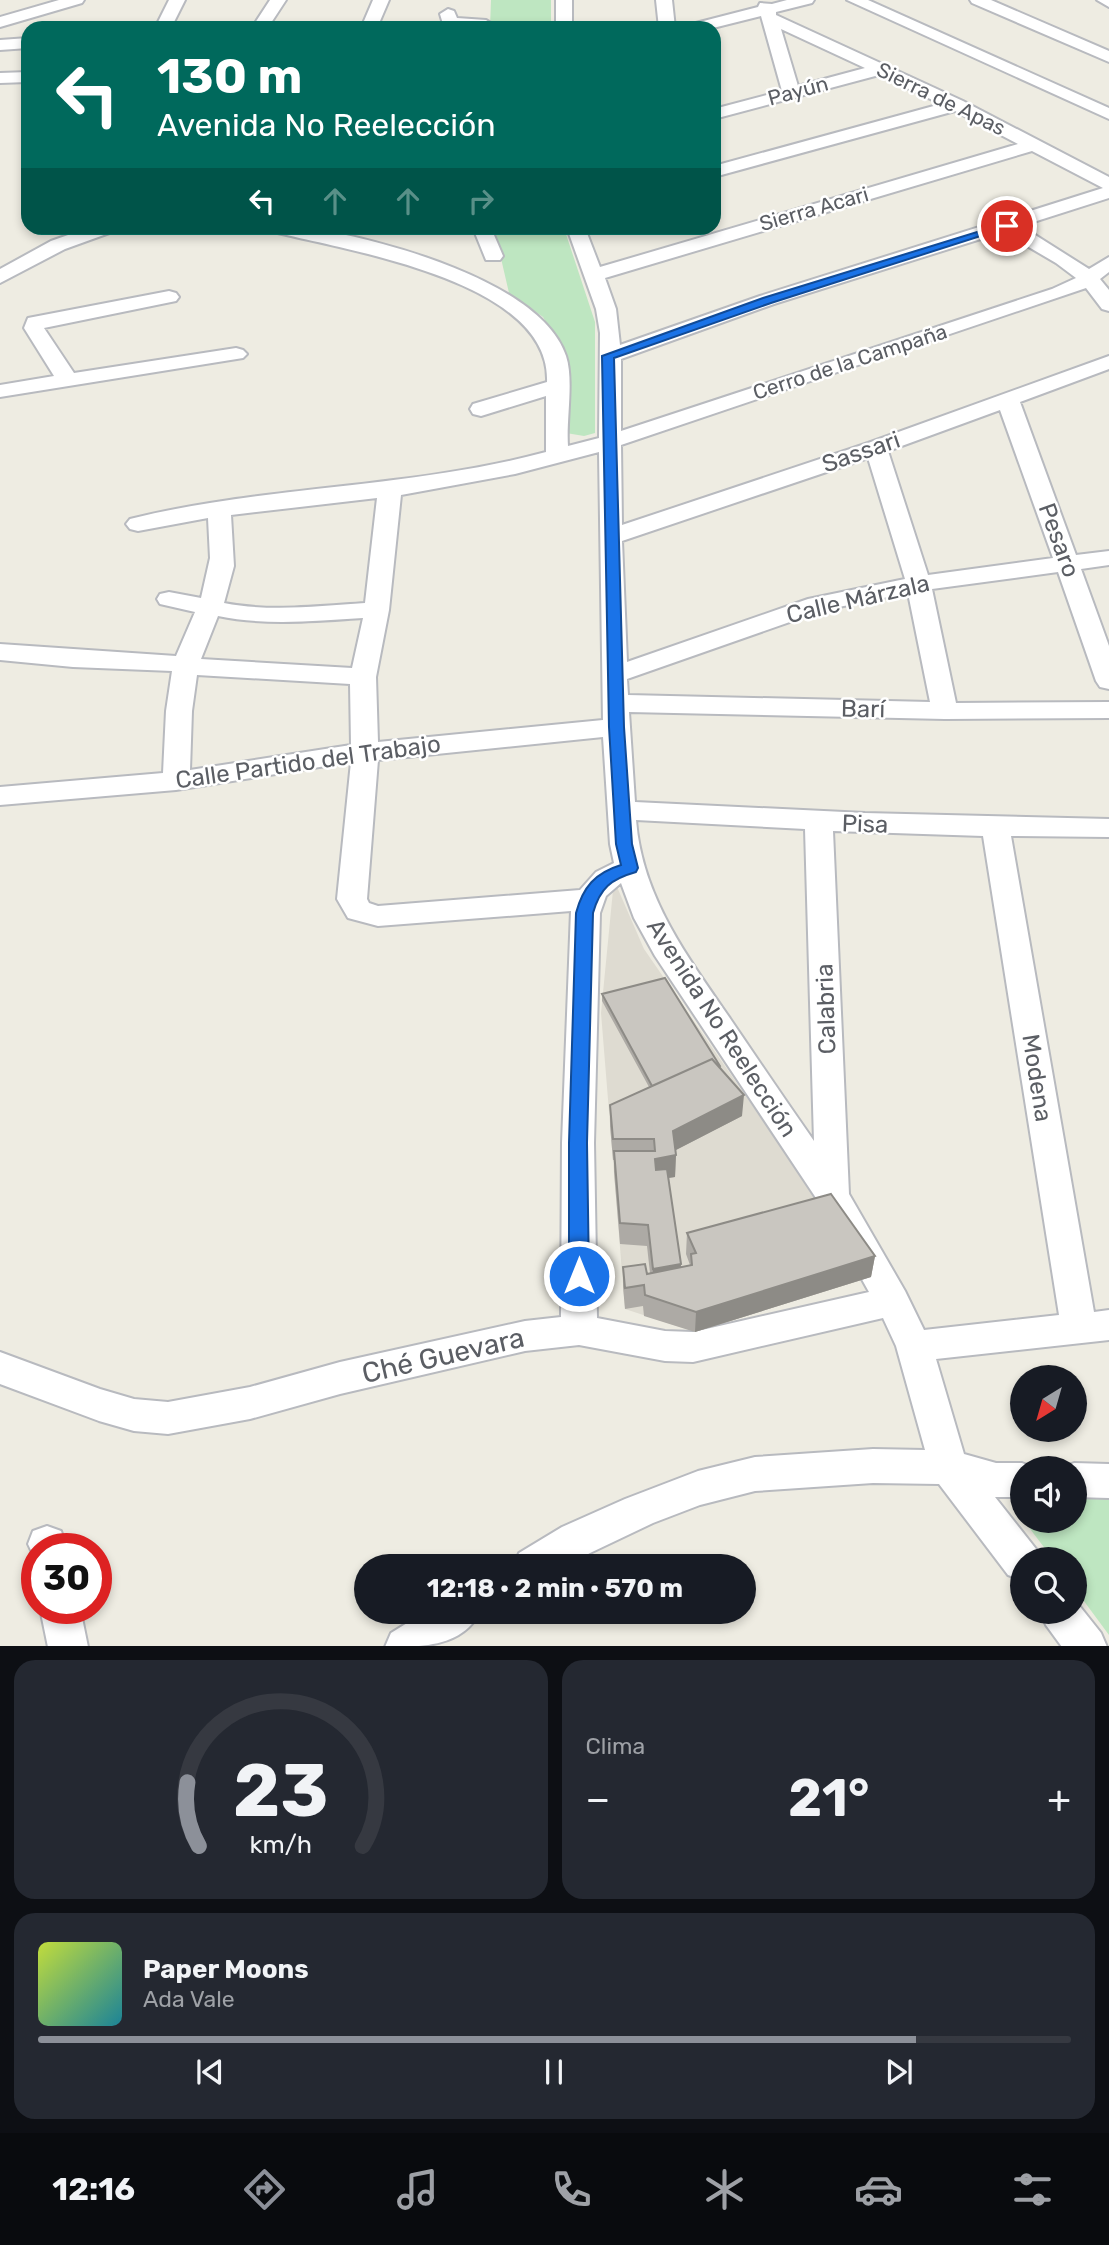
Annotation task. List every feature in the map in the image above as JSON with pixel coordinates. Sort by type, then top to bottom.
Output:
[{"type":"street","points":[[0,22],[76,0]]},
{"type":"street","points":[[166,21],[177,0]]},
{"type":"street","points":[[264,21],[278,0]]},
{"type":"street","points":[[372,21],[381,0]]},
{"type":"street","points":[[564,0],[564,21]]},
{"type":"street","points":[[664,0],[666,21]]},
{"type":"street","points":[[721,21],[806,0]]},
{"type":"street","points":[[855,0],[1109,114]]},
{"type":"street","points":[[978,0],[1109,57]]},
{"type":"street","points":[[768,9],[792,93]]},
{"type":"street","name":"Sierra de Apas","points":[[768,9],[1109,184]]},
{"type":"street","points":[[0,45],[21,44]]},
{"type":"street","name":"Payún","points":[[721,112],[882,69]]},
{"type":"street","points":[[0,78],[21,76]]},
{"type":"street","points":[[721,170],[957,105]]},
{"type":"street","name":"Sierra Acari","points":[[595,275],[1034,145]]},
{"type":"street","points":[[608,356],[767,300],[1109,192]]},
{"type":"street","points":[[1007,226],[1088,278],[1102,292],[1109,305]]},
{"type":"street","points":[[0,277],[58,245],[86,235]]},
{"type":"street","points":[[310,235],[420,261],[498,297],[534,323],[555,355],[558,386],[557,456]]},
{"type":"street","points":[[485,235],[493,256]]},
{"type":"street","name":"Avenida No Reelección","points":[[579,235],[606,309],[610,333],[610,537],[616,702],[624,844],[630,868],[649,918],[666,948],[832,1195],[893,1301],[914,1346],[949,1467],[1010,1547]]},
{"type":"street","name":"Cerro de la Campaña","points":[[138,524],[219,510],[390,489],[497,472],[557,456],[609,442],[1059,293],[1109,263]]},
{"type":"street","points":[[67,379],[34,328],[35,322],[169,297]]},
{"type":"street","points":[[0,391],[236,354]]},
{"type":"street","name":"Sassari","points":[[610,537],[876,447],[1109,362]]},
{"type":"street","points":[[481,409],[558,386]]},
{"type":"street","name":"Pesaro","points":[[1009,400],[1109,681]]},
{"type":"street","points":[[876,447],[918,582],[946,711]]},
{"type":"street","points":[[390,489],[377,610],[363,677],[365,751],[352,899],[358,911],[377,916],[588,900]]},
{"type":"street","points":[[176,781],[181,691],[186,666],[210,608],[222,560],[219,510]]},
{"type":"street","name":"Calle Márzala","points":[[616,702],[817,604],[918,582],[1109,558]]},
{"type":"street","points":[[169,599],[242,614],[290,615],[377,610]]},
{"type":"street","points":[[0,652],[221,670],[363,677]]},
{"type":"street","name":"Barí","points":[[616,702],[946,711],[1109,710]]},
{"type":"street","name":"Calle Partido del Trabajo","points":[[0,796],[176,781],[365,751],[616,702]]},
{"type":"street","name":"Pisa","points":[[622,810],[819,822],[996,828],[1109,828]]},
{"type":"street","name":"Calabria","points":[[819,822],[832,1195]]},
{"type":"street","name":"Modena","points":[[996,828],[1094,1326]]},
{"type":"street","points":[[579,1329],[578,1143],[585,913],[588,900],[599,881],[609,874],[630,868]]},
{"type":"street","name":"Ché Guevara","points":[[0,1368],[99,1405],[134,1415],[169,1418],[250,1403],[340,1378],[525,1336],[579,1329],[665,1346],[693,1347],[893,1301]]},
{"type":"street","points":[[914,1346],[1094,1326]]},
{"type":"street","points":[[552,1554],[576,1539],[639,1511],[698,1488],[754,1474],[862,1466],[949,1467],[996,1480],[1010,1480]]},
{"type":"street","points":[[1087,1480],[1109,1481]]},
{"type":"street","points":[[63,1624],[68,1646]]},
{"type":"street","points":[[407,1646],[441,1624]]},
{"type":"street","points":[[1069,1624],[1086,1646]]},
{"type":"shaded area","points":[[614,880],[644,949],[871,1277],[695,1332],[625,1309],[601,1013]]},
{"type":"green space","points":[[491,0],[551,0],[551,21],[490,21]]},
{"type":"green space","points":[[496,235],[566,235],[595,322],[595,433],[584,436],[566,433],[562,350],[543,317],[509,293]]},
{"type":"green space","points":[[1109,1492],[1109,1635],[1087,1605],[1087,1547],[1044,1547],[1033,1533],[1087,1533],[1087,1493]]},
{"type":"building","points":[[665,978],[720,1066],[712,1059],[652,1086],[602,994]]},
{"type":"building","points":[[712,1059],[744,1095],[673,1131],[676,1155],[655,1159],[656,1170],[667,1169],[681,1264],[653,1269],[648,1225],[620,1223],[614,1151],[655,1151],[654,1139],[613,1139],[610,1105]]},
{"type":"building","points":[[831,1194],[875,1256],[696,1312],[645,1295],[644,1285],[625,1288],[623,1267],[645,1264],[647,1274],[692,1265],[691,1254],[696,1253],[687,1233]]},
{"type":"route","points":[[579,1276],[578,1143],[585,913],[588,900],[599,881],[609,874],[630,868],[624,844],[616,727],[608,356],[767,300],[1007,226]]}]
